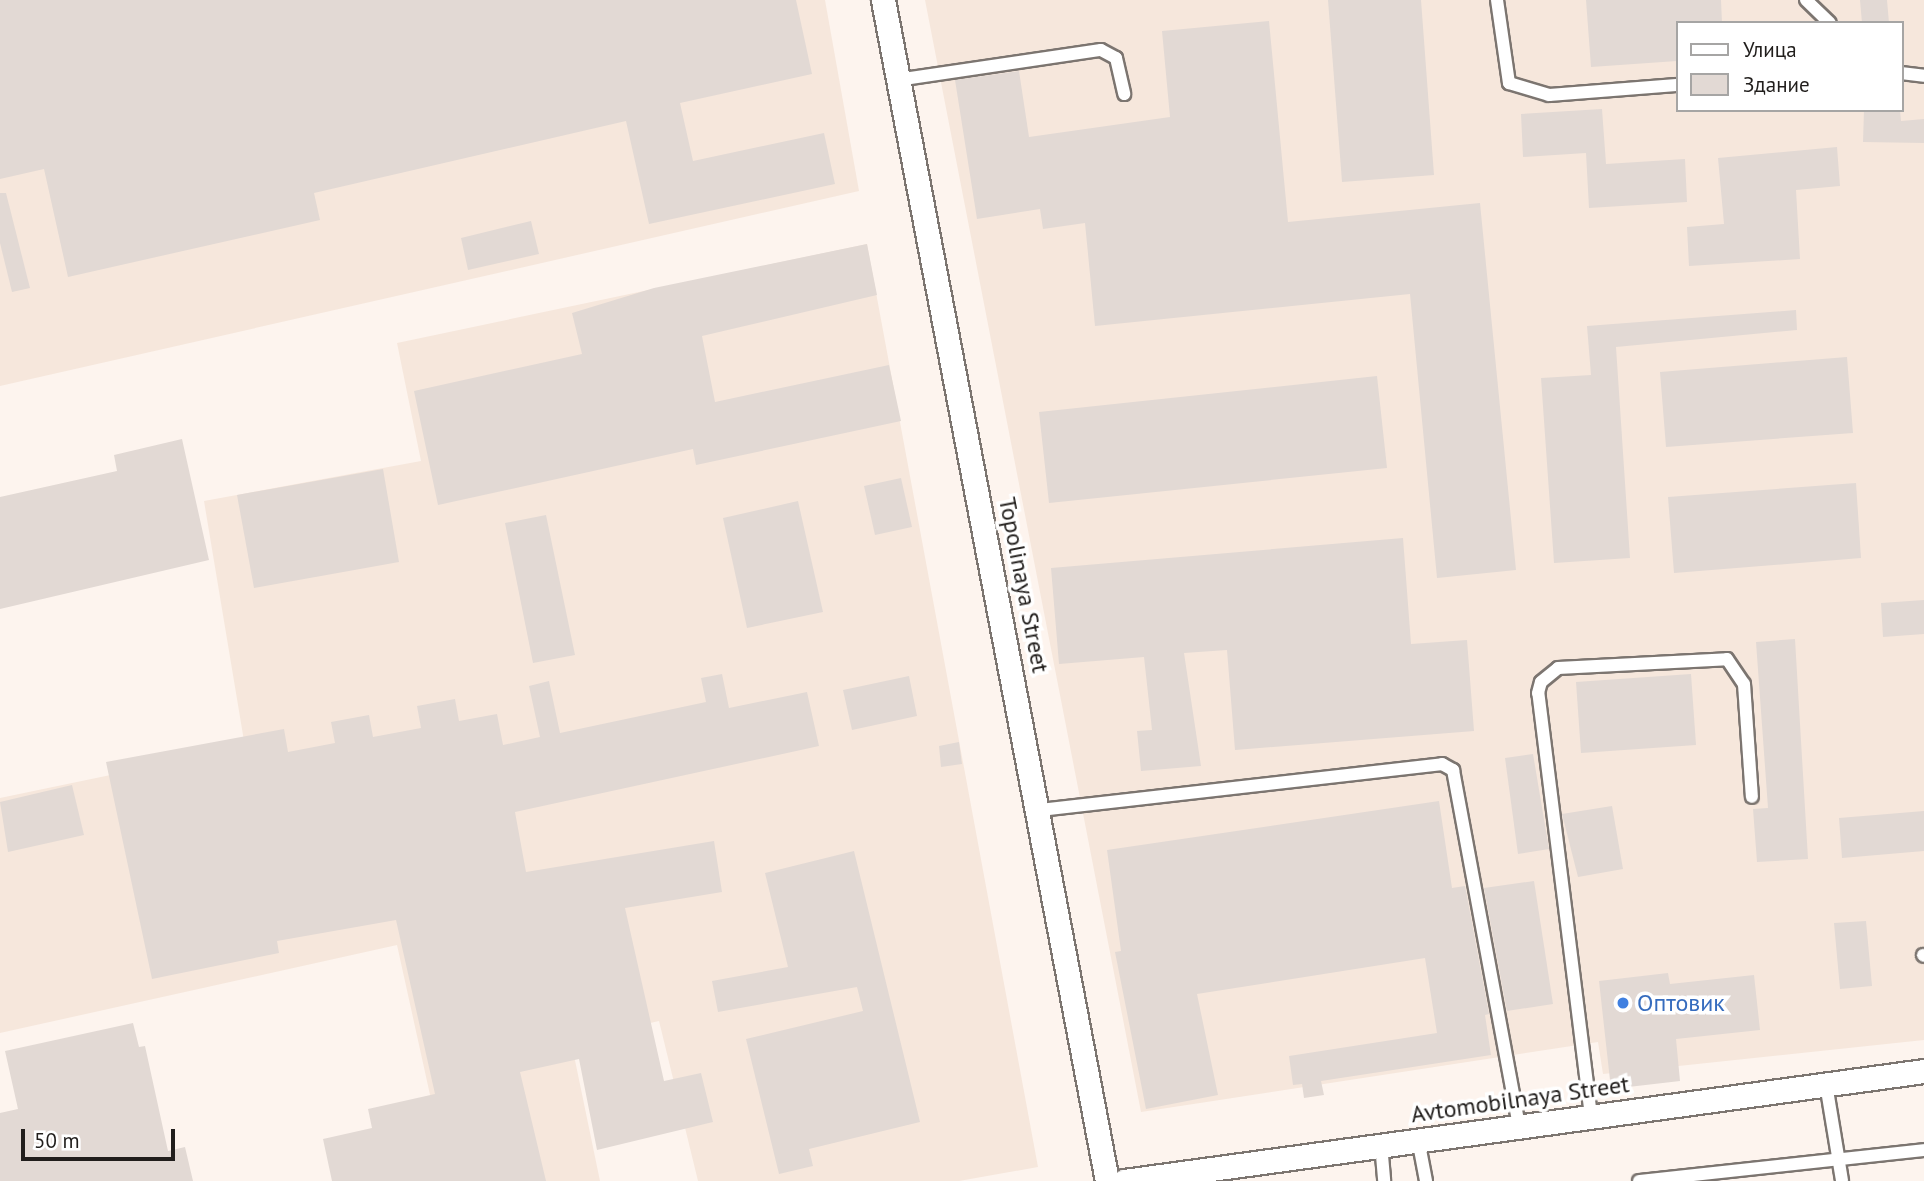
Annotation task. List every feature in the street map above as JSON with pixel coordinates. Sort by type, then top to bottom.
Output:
[{"type":"street","name":"Topolinaya Street","points":[[883,0],[1040,810],[1107,1181]]},
{"type":"street","name":"Avtomobilnaya Street","points":[[1133,1180],[1924,1071]]},
{"type":"lane","points":[[1497,0],[1509,83],[1549,95],[1675,85]]},
{"type":"lane","points":[[1806,0],[1828,21]]},
{"type":"lane","points":[[897,80],[1101,50],[1116,58],[1124,94]]},
{"type":"lane","points":[[1903,73],[1924,76]]},
{"type":"lane","points":[[1591,1116],[1538,693],[1541,682],[1558,668],[1727,659],[1744,684],[1752,797]]},
{"type":"lane","points":[[1040,810],[1442,764],[1453,769],[1519,1126]]},
{"type":"lane","points":[[1826,1084],[1842,1181]]},
{"type":"lane","points":[[1418,1139],[1426,1181]]},
{"type":"lane","points":[[1381,1144],[1384,1181]]},
{"type":"lane","points":[[1639,1181],[1924,1150]]},
{"type":"shaded area","points":[[0,0],[825,0],[859,191],[0,386]]},
{"type":"shaded area","points":[[925,0],[1924,0],[1924,1040],[1603,1074],[1598,1042],[1141,1112]]},
{"type":"shaded area","points":[[867,244],[1038,1167],[959,1181],[698,1181],[659,1021],[571,1041],[600,1181],[449,1181],[397,945],[0,1033],[0,798],[245,747],[204,501],[421,461],[397,343]]},
{"type":"building","points":[[0,0],[796,0],[812,74],[680,103],[693,161],[824,133],[835,184],[649,224],[626,121],[314,193],[320,220],[68,277],[44,169],[0,179]]},
{"type":"building","points":[[1328,0],[1421,0],[1434,175],[1342,182]]},
{"type":"building","points":[[1586,0],[1721,0],[1722,21],[1675,21],[1675,61],[1591,67]]},
{"type":"building","points":[[1860,0],[1887,0],[1889,21],[1862,21]]},
{"type":"building","points":[[1269,21],[1288,222],[1480,203],[1516,570],[1437,578],[1410,294],[1095,326],[1085,223],[1043,229],[1040,209],[977,219],[955,80],[1019,71],[1029,137],[1170,117],[1162,31]]},
{"type":"building","points":[[1602,109],[1606,164],[1685,159],[1687,202],[1589,208],[1586,153],[1523,157],[1521,114]]},
{"type":"building","points":[[1864,112],[1900,112],[1901,121],[1924,119],[1924,143],[1863,142]]},
{"type":"building","points":[[1837,147],[1840,186],[1796,190],[1800,259],[1689,266],[1687,227],[1724,224],[1718,158]]},
{"type":"building","points":[[0,193],[6,193],[30,288],[12,292],[0,243]]},
{"type":"building","points":[[531,221],[539,254],[468,270],[461,238]]},
{"type":"building","points":[[867,244],[877,295],[702,336],[715,402],[889,365],[901,421],[696,465],[693,449],[438,505],[414,391],[582,354],[572,313],[654,288]]},
{"type":"building","points":[[1796,310],[1797,330],[1616,347],[1630,558],[1554,563],[1541,378],[1591,375],[1587,326]]},
{"type":"building","points":[[1847,357],[1853,433],[1666,447],[1660,372]]},
{"type":"building","points":[[1377,376],[1387,468],[1049,503],[1039,412]]},
{"type":"building","points":[[182,439],[209,560],[0,609],[0,497],[117,471],[114,455]]},
{"type":"building","points":[[383,469],[399,562],[254,588],[237,495]]},
{"type":"building","points":[[901,478],[912,527],[875,535],[864,486]]},
{"type":"building","points":[[1856,483],[1861,558],[1674,573],[1668,497]]},
{"type":"building","points":[[798,501],[823,612],[747,628],[723,518]]},
{"type":"building","points":[[546,515],[575,655],[533,663],[505,523]]},
{"type":"building","points":[[1403,538],[1411,644],[1467,640],[1474,731],[1235,750],[1227,650],[1184,653],[1201,766],[1141,771],[1137,731],[1152,730],[1144,657],[1059,664],[1051,568]]},
{"type":"building","points":[[1924,600],[1924,634],[1883,637],[1881,603]]},
{"type":"building","points":[[1795,639],[1808,859],[1757,862],[1753,809],[1768,808],[1756,642]]},
{"type":"building","points":[[722,674],[729,708],[807,692],[819,746],[515,812],[526,872],[714,841],[722,892],[625,908],[664,1081],[701,1073],[713,1122],[597,1150],[579,1059],[520,1072],[546,1181],[332,1181],[323,1139],[372,1128],[368,1109],[435,1094],[396,920],[277,941],[279,953],[152,979],[106,762],[284,729],[288,752],[335,743],[331,722],[369,715],[373,737],[421,728],[417,706],[455,699],[459,721],[497,714],[503,745],[540,737],[529,686],[549,681],[560,733],[706,702],[701,678]]},
{"type":"building","points":[[1691,674],[1696,745],[1581,753],[1576,682]]},
{"type":"building","points":[[909,676],[917,716],[852,730],[843,690]]},
{"type":"building","points":[[959,742],[962,764],[941,767],[939,746]]},
{"type":"building","points":[[1533,754],[1549,849],[1518,854],[1505,758]]},
{"type":"building","points":[[72,785],[84,835],[8,852],[0,802]]},
{"type":"building","points":[[1439,801],[1452,888],[1465,886],[1489,1014],[1485,1015],[1491,1055],[1321,1081],[1324,1095],[1304,1098],[1302,1084],[1293,1085],[1289,1056],[1437,1033],[1425,958],[1197,994],[1218,1095],[1146,1109],[1115,952],[1121,951],[1107,850]]},
{"type":"building","points":[[1612,806],[1623,869],[1578,877],[1562,814]]},
{"type":"building","points":[[1924,811],[1924,851],[1842,858],[1839,818]]},
{"type":"building","points":[[854,851],[920,1122],[809,1149],[813,1166],[779,1174],[746,1039],[863,1011],[857,987],[718,1012],[712,981],[788,967],[765,873]]},
{"type":"building","points":[[1534,881],[1553,1004],[1507,1011],[1484,888]]},
{"type":"building","points":[[1866,921],[1872,986],[1840,989],[1834,923]]},
{"type":"building","points":[[1668,973],[1670,984],[1754,975],[1760,1030],[1676,1039],[1680,1081],[1611,1089],[1599,981]]},
{"type":"building","points":[[133,1023],[139,1047],[145,1046],[168,1151],[185,1147],[193,1181],[0,1181],[0,1113],[18,1109],[5,1051]]},
{"type":"place","name":"Оптовик","points":[[1623,1003]]}]
